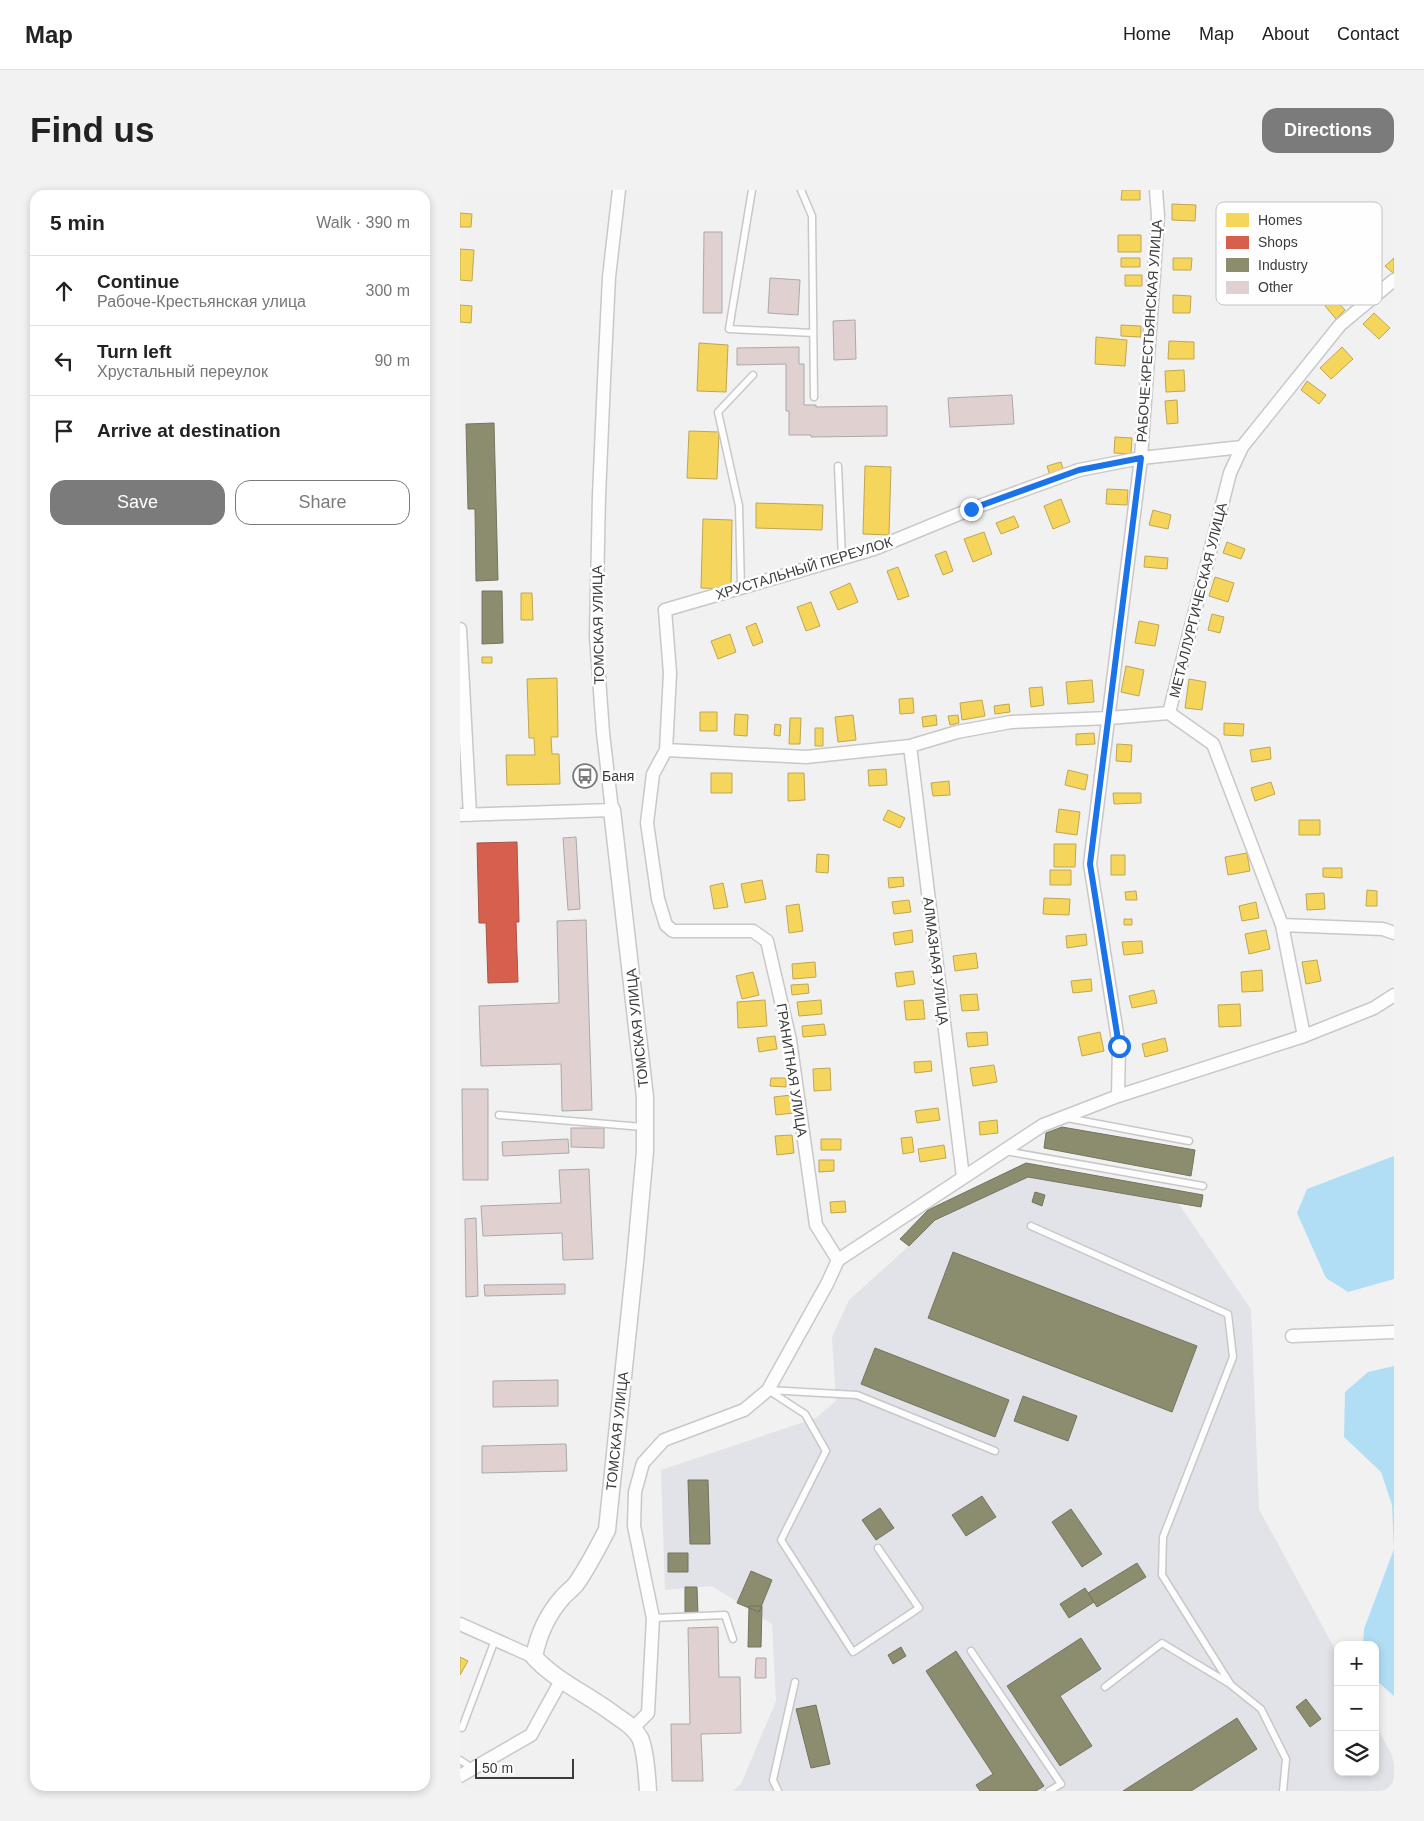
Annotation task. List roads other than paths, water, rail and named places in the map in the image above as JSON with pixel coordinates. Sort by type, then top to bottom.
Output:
[{"type":"street","name":"ТОМСКАЯ УЛИЦА","points":[[534,1657],[538,1638],[546,1624],[561,1599],[574,1586],[589,1564],[607,1530],[643,1180],[645,1097],[603,733],[596,636],[604,380],[610,277],[619,190]]},
{"type":"street","name":"РАБОЧЕ-КРЕСТЬЯНСКАЯ УЛИЦА","points":[[1118,1096],[1119,1046],[1090,864],[1141,458],[1158,216],[1156,190]]},
{"type":"street","name":"МЕТАЛЛУРГИЧЕСКАЯ УЛИЦА","points":[[1382,290],[1394,280]]},
{"type":"street","name":"МЕТАЛЛУРГИЧЕСКАЯ УЛИЦА","points":[[1304,1036],[1282,924],[1213,744],[1169,713],[1230,473],[1242,447],[1340,325],[1364,305]]},
{"type":"street","name":"ХРУСТАЛЬНЫЙ ПЕРЕУЛОК","points":[[664,610],[874,549],[971,509],[1079,470],[1141,458],[1242,447]]},
{"type":"street","name":"ГРАНИТНАЯ УЛИЦА","points":[[664,610],[670,673],[666,750],[653,774],[647,823],[658,899],[666,925],[673,931],[753,931],[767,941],[790,1040],[816,1225],[838,1260]]},
{"type":"street","points":[[460,629],[465,815],[612,810]]},
{"type":"street","points":[[666,750],[806,756],[910,746],[957,732],[1011,722],[1109,718],[1169,713]]},
{"type":"street","name":"АЛМАЗНАЯ УЛИЦА","points":[[910,746],[963,1177]]},
{"type":"street","points":[[1282,924],[1383,929],[1394,933]]},
{"type":"street","points":[[633,1728],[648,1713],[653,1618],[634,1526],[635,1492],[644,1462],[664,1440],[744,1410],[768,1390],[828,1284],[838,1260],[1043,1125],[1118,1096],[1304,1036],[1374,1008],[1394,995]]},
{"type":"street","points":[[1292,1336],[1394,1332]]},
{"type":"street","points":[[460,1624],[534,1657],[544,1668],[633,1728],[640,1740],[648,1791]]},
{"type":"street","points":[[460,1776],[530,1735],[562,1679]]},
{"type":"lane","points":[[752,190],[729,329],[813,333]]},
{"type":"lane","points":[[801,190],[812,216],[814,397]]},
{"type":"lane","points":[[741,588],[739,506],[718,412],[753,375]]},
{"type":"lane","points":[[838,466],[842,558]]},
{"type":"lane","points":[[499,1116],[645,1127]]},
{"type":"lane","points":[[1064,1117],[1189,1141]]},
{"type":"lane","points":[[1003,1151],[1203,1186]]},
{"type":"lane","points":[[1031,1226],[1228,1314],[1233,1357],[1163,1537],[1162,1575],[1231,1685]]},
{"type":"lane","points":[[768,1390],[857,1395],[996,1451]]},
{"type":"lane","points":[[768,1390],[805,1414],[826,1451],[781,1540],[853,1652],[919,1608],[878,1548]]},
{"type":"lane","points":[[653,1618],[724,1615],[733,1639]]},
{"type":"lane","points":[[462,1728],[495,1640]]},
{"type":"lane","points":[[1105,1686],[1162,1643],[1231,1685],[1261,1709],[1286,1759],[1283,1791]]},
{"type":"lane","points":[[971,1651],[1061,1784],[1049,1791]]},
{"type":"lane","points":[[778,1791],[773,1780],[795,1682]]},
{"type":"lane","points":[[460,1760],[472,1768]]},
{"type":"water","points":[[1394,1156],[1394,1279],[1348,1292],[1326,1278],[1297,1213],[1307,1189]]},
{"type":"water","points":[[1394,1366],[1394,1549],[1392,1505],[1381,1472],[1344,1437],[1345,1392],[1368,1372]]},
{"type":"water","points":[[1394,1549],[1394,1696],[1379,1683],[1379,1641],[1363,1641],[1364,1629]]},
{"type":"place","name":"Баня","points":[[585,776]]}]
